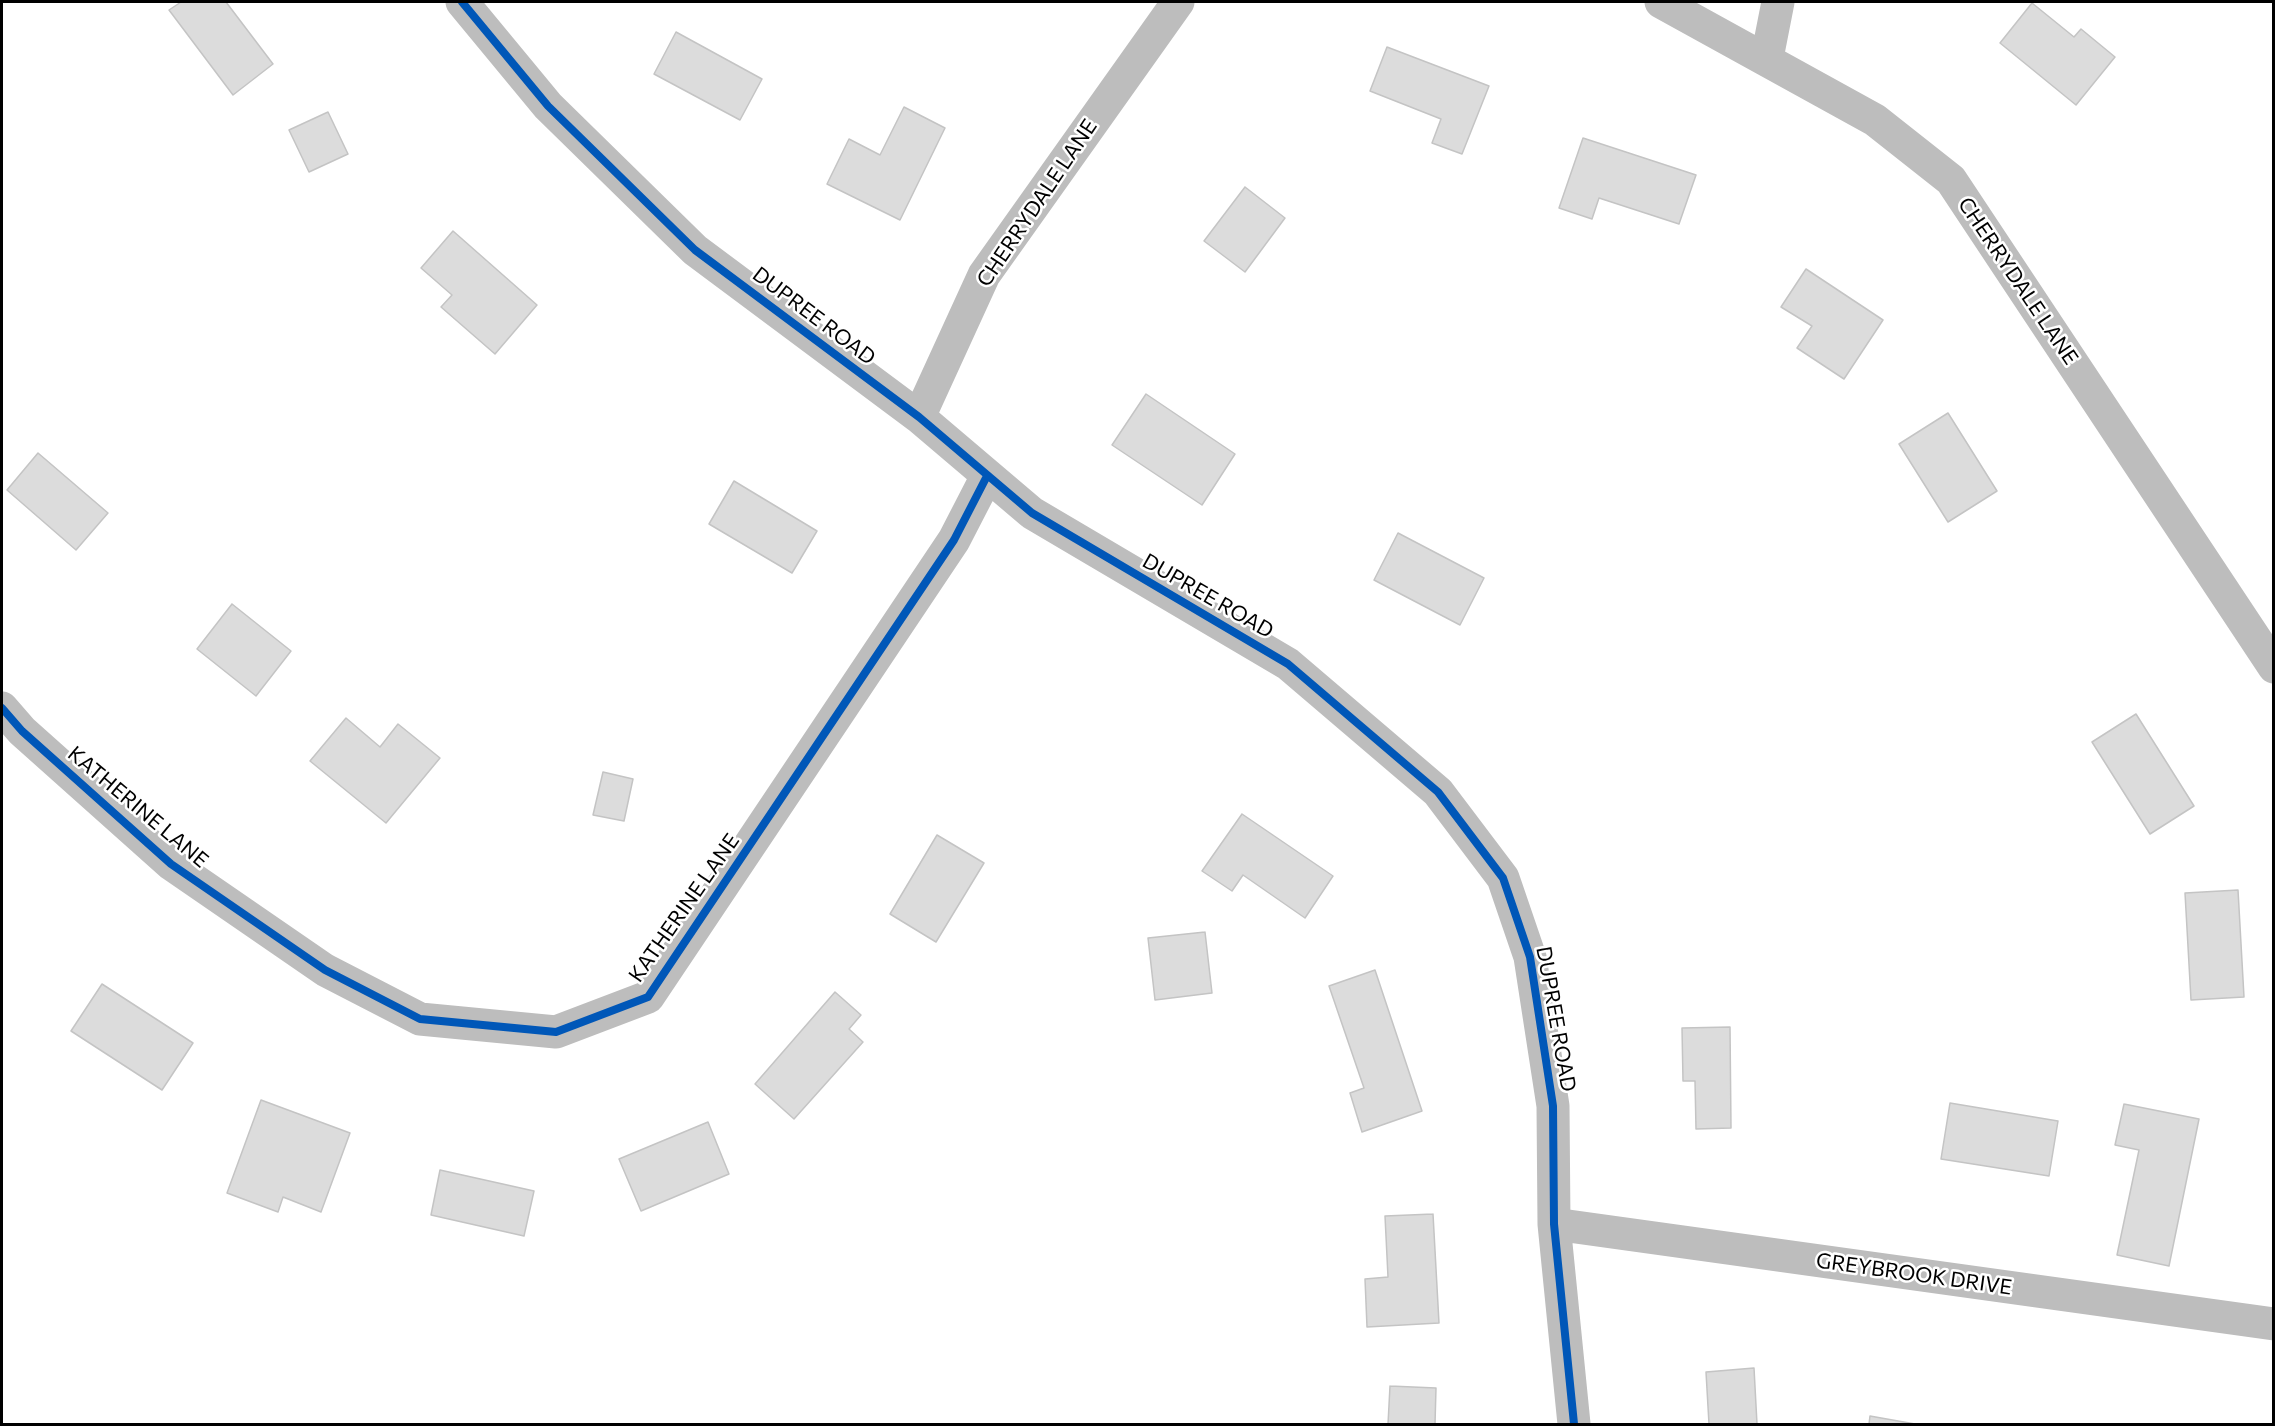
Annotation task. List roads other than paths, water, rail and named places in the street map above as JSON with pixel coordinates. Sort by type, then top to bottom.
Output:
[{"type":"street","name":"DUPREE ROAD","points":[[462,2],[548,106],[695,250],[919,417],[1032,513],[1288,664],[1438,792],[1503,878],[1530,957],[1553,1106],[1554,1224],[1574,1425]]},
{"type":"street","name":"CHERRYDALE LANE","points":[[919,417],[984,274],[1178,2]]},
{"type":"street","name":"CHERRYDALE LANE","points":[[1661,2],[1767,58],[1875,120],[1951,180],[2274,667]]},
{"type":"street","points":[[1767,58],[1779,2]]},
{"type":"street","name":"KATHERINE LANE","points":[[2,708],[22,731],[171,864],[325,970],[420,1019],[556,1032],[648,997],[954,540],[987,476]]},
{"type":"street","name":"GREYBROOK DRIVE","points":[[1554,1224],[2274,1324]]}]
